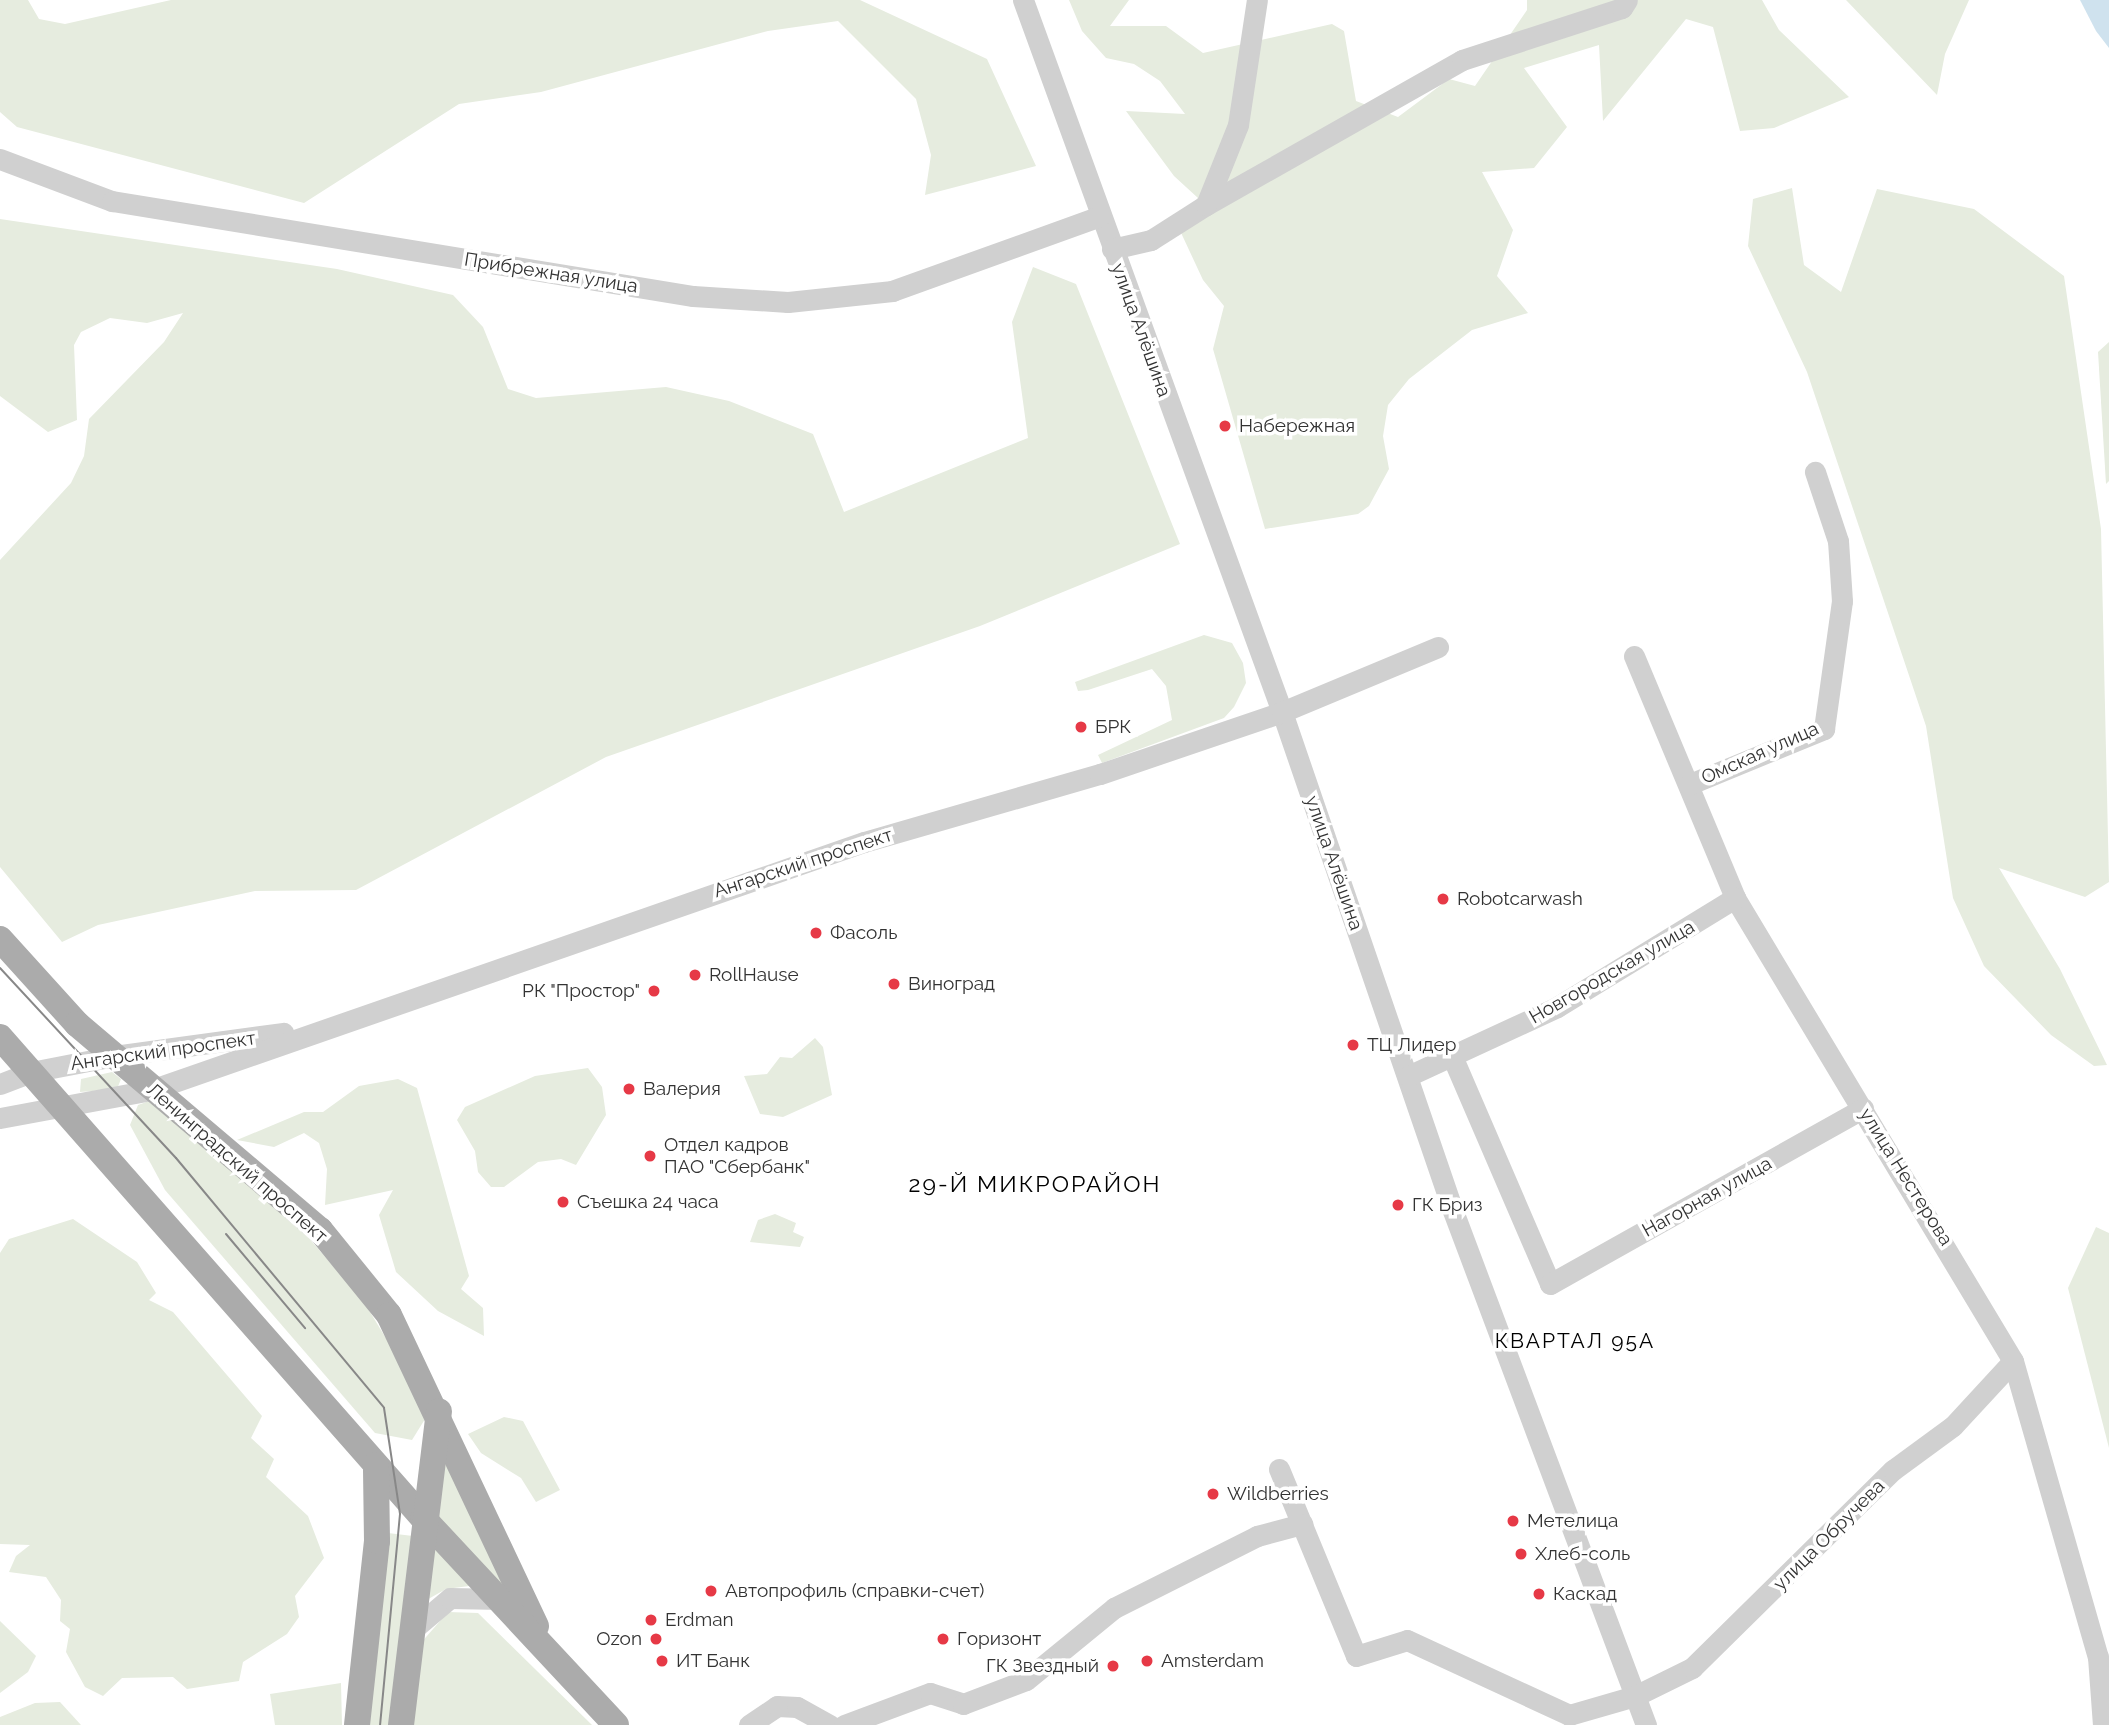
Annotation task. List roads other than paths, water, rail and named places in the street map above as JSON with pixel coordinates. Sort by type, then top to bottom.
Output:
[{"type":"main road","name":"Ленинградский проспект","points":[[0,939],[114,1056],[151,1090],[320,1230],[389,1315],[439,1411],[544,1643]]},
{"type":"main road","name":"Ленинградский проспект","points":[[0,1037],[423,1518],[544,1643],[616,1725]]},
{"type":"main road","points":[[401,1725],[423,1518],[439,1411]]},
{"type":"main road","points":[[357,1725],[376,1541],[376,1465]]},
{"type":"street","name":"улица Алёшина","points":[[1023,0],[1282,712],[1408,1076],[1646,1725]]},
{"type":"street","points":[[1206,205],[1238,125],[1257,0]]},
{"type":"street","points":[[1112,249],[1151,240],[1206,205],[1462,60],[1624,4]]},
{"type":"street","name":"Прибрежная улица","points":[[0,159],[112,201],[694,296],[788,302],[892,291],[1100,216]]},
{"type":"street","name":"Омская улица","points":[[1690,785],[1824,729],[1842,601],[1838,541],[1815,472]]},
{"type":"street","name":"Ангарский проспект","points":[[0,1118],[62,1109],[151,1090],[328,1026],[864,842],[1100,774],[1282,712],[1438,647]]},
{"type":"street","name":"улица Нестерова","points":[[1634,656],[1735,898],[2013,1362],[2098,1657],[2103,1725]]},
{"type":"street","name":"Новгородская улица","points":[[1408,1076],[1557,1007],[1735,898]]},
{"type":"street","name":"Ангарский проспект","points":[[0,1084],[31,1072],[114,1056],[328,1026]]},
{"type":"street","name":"Нагорная улица","points":[[1452,1056],[1550,1284],[1863,1108]]},
{"type":"street","name":"улица Обручева","points":[[1302,1524],[1356,1656],[1407,1640],[1569,1714],[1635,1696],[1692,1668],[1893,1470],[1953,1426],[2013,1362]]},
{"type":"street","points":[[844,1725],[930,1693],[963,1704],[1026,1680],[1114,1608],[1257,1536],[1302,1524],[1279,1469]]},
{"type":"street","points":[[411,1630],[450,1598],[501,1599]]},
{"type":"street","points":[[749,1725],[777,1706],[797,1707],[830,1725]]},
{"type":"water","points":[[2080,0],[2109,0],[2109,48],[2096,31]]},
{"type":"tram line","points":[[0,968],[176,1158],[384,1408],[400,1514],[380,1725]]},
{"type":"tram line","points":[[226,1234],[305,1328]]},
{"type":"place","name":"Набережная","points":[[1225,426]]},
{"type":"place","name":"БРК","points":[[1081,727]]},
{"type":"place","name":"Robotcarwash","points":[[1443,899]]},
{"type":"place","name":"Фасоль","points":[[816,933]]},
{"type":"place","name":"RollHause","points":[[695,975]]},
{"type":"place","name":"Виноград","points":[[894,984]]},
{"type":"place","name":"РК \"Простор\"","points":[[654,991]]},
{"type":"place","name":"ТЦ Лидер","points":[[1353,1045]]},
{"type":"place","name":"Валерия","points":[[629,1089]]},
{"type":"place","name":"Отдел кадров ПАО \"Сбербанк\"","points":[[650,1156]]},
{"type":"place","name":"Съешка 24 часа","points":[[563,1202]]},
{"type":"place","name":"ГК Бриз","points":[[1398,1205]]},
{"type":"place","name":"Wildberries","points":[[1213,1494]]},
{"type":"place","name":"Метелица","points":[[1513,1521]]},
{"type":"place","name":"Хлеб-соль","points":[[1521,1554]]},
{"type":"place","name":"Автопрофиль (справки-счет)","points":[[711,1591]]},
{"type":"place","name":"Каскад","points":[[1539,1594]]},
{"type":"place","name":"Erdman","points":[[651,1620]]},
{"type":"place","name":"Ozon","points":[[656,1639]]},
{"type":"place","name":"Горизонт","points":[[943,1639]]},
{"type":"place","name":"ИТ Банк","points":[[662,1661]]},
{"type":"place","name":"Amsterdam","points":[[1147,1661]]},
{"type":"place","name":"ГК Звездный","points":[[1113,1666]]},
{"type":"district","name":"29-Й МИКРОРАЙОН","points":[[1035,1184]]},
{"type":"district","name":"КВАРТАЛ 95А","points":[[1575,1341]]}]
